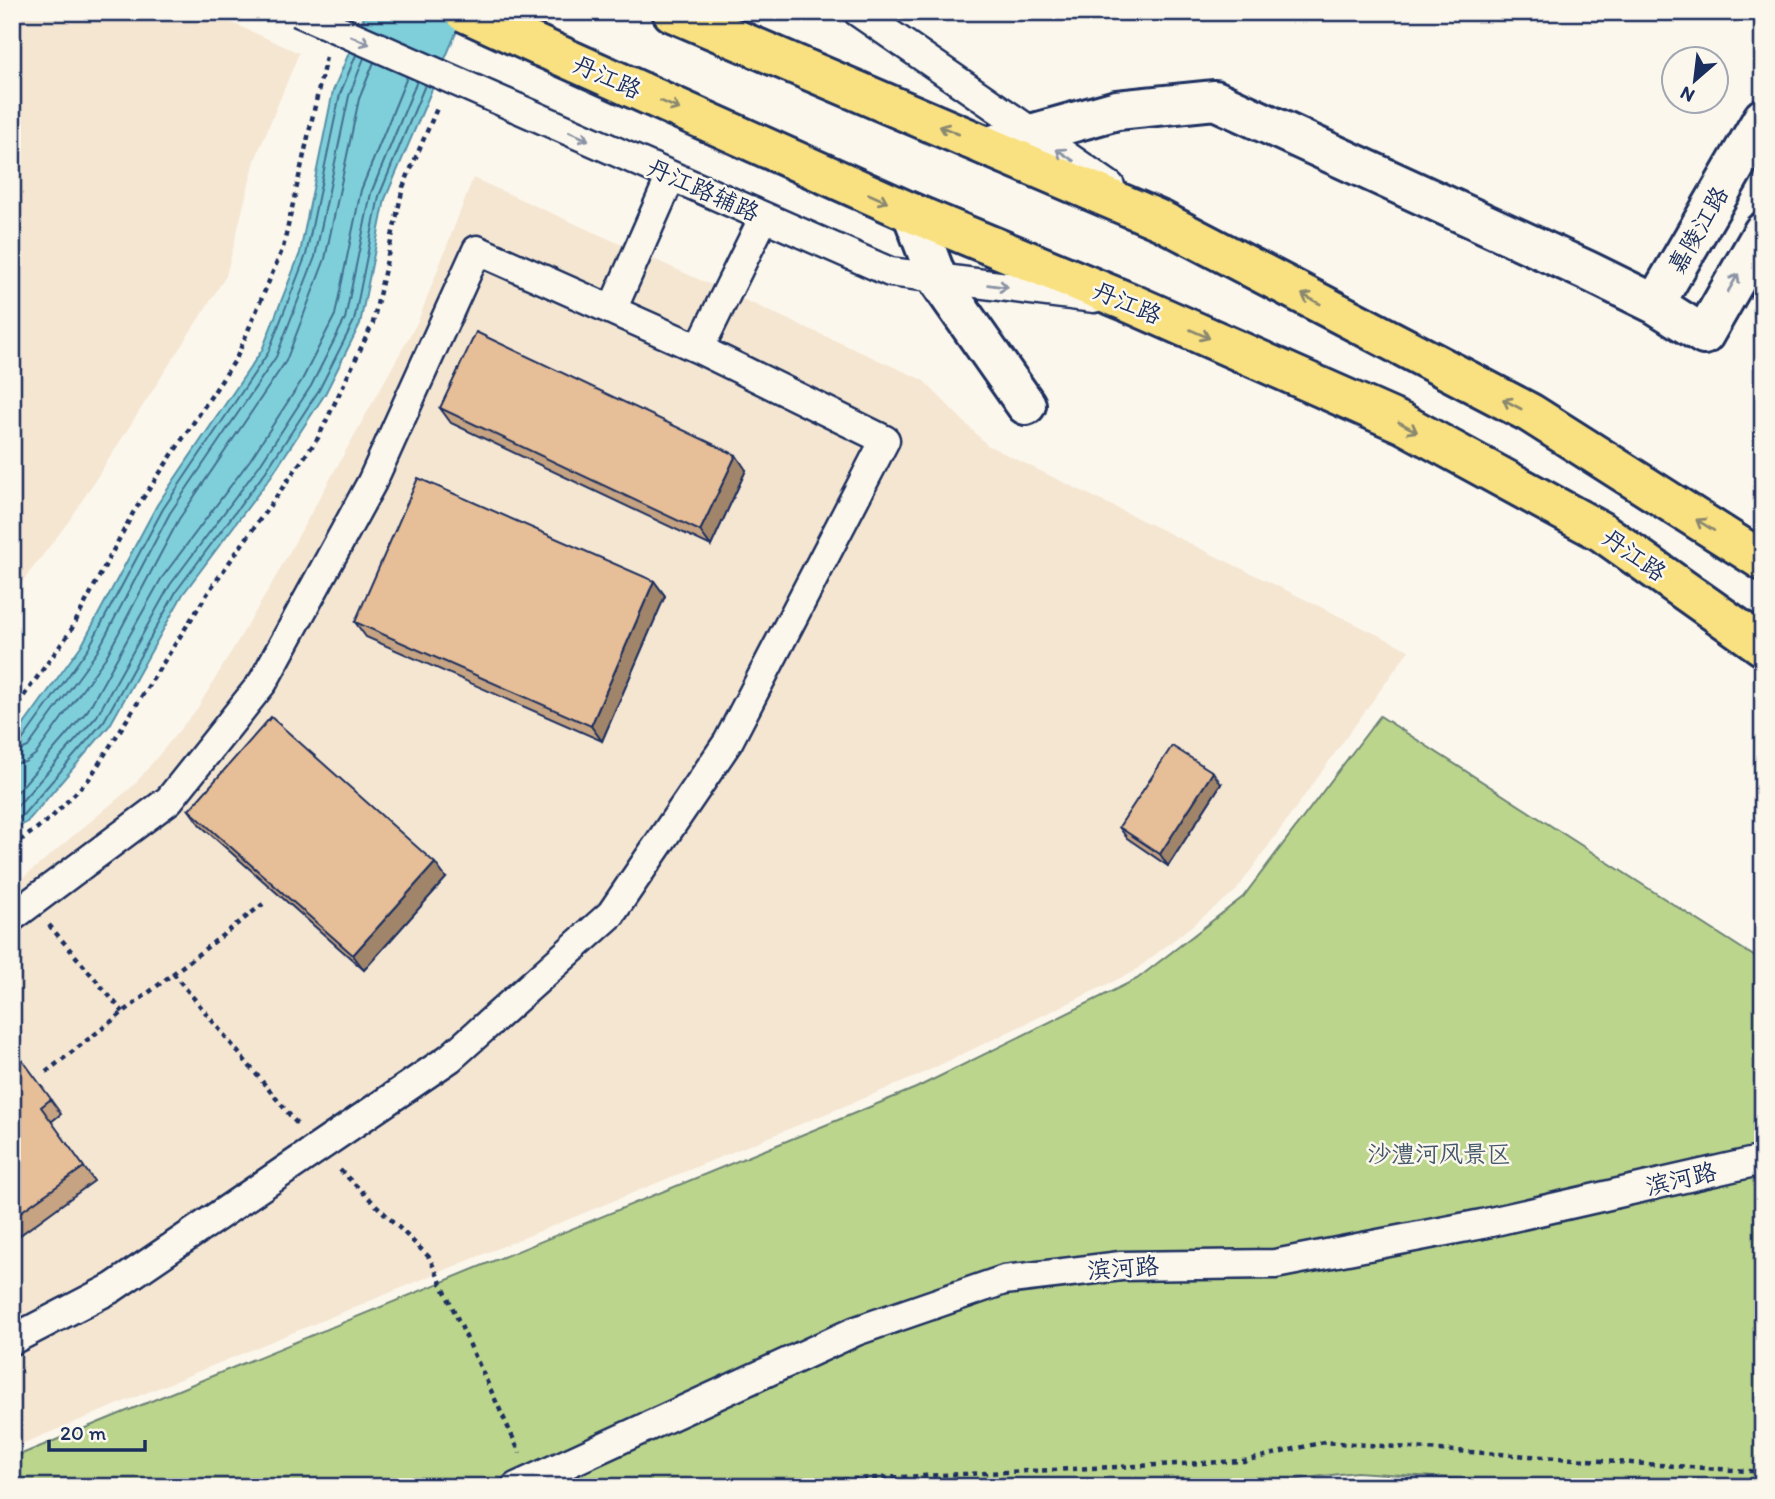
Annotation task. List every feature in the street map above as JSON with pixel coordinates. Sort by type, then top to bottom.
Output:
[{"type":"highway","name":"丹江路","points":[[464,12],[912,213],[1128,302],[1414,430],[1602,532],[1763,646]]},
{"type":"highway","points":[[672,12],[1162,221],[1530,413],[1763,561]]},
{"type":"street","name":"丹江路辅路","points":[[298,12],[890,272],[1128,302]]},
{"type":"street","points":[[858,12],[1162,221]]},
{"type":"street","points":[[988,146],[1117,110],[1215,100],[1655,304],[1704,335],[1763,232]]},
{"type":"street","name":"嘉陵江路","points":[[1655,304],[1763,118]]},
{"type":"street","points":[[611,310],[671,176]]},
{"type":"street","points":[[912,213],[937,278],[1026,405]]},
{"type":"street","points":[[699,349],[764,217]]},
{"type":"street","points":[[12,1340],[112,1288],[450,1058],[611,914],[728,742],[886,440],[699,349],[477,250],[372,482],[262,682],[169,800],[21,910]]},
{"type":"street","name":"滨河路","points":[[524,1483],[856,1331],[1004,1280],[1121,1266],[1275,1264],[1482,1224],[1763,1160]]},
{"type":"path","points":[[12,712],[70,632],[133,513],[236,359],[283,248],[318,82],[329,47]]},
{"type":"path","points":[[12,847],[52,817],[89,779],[211,588],[318,439],[373,323],[403,187],[441,100]]},
{"type":"path","points":[[46,1072],[263,904]]},
{"type":"path","points":[[21,910],[123,1012]]},
{"type":"path","points":[[173,973],[317,1148],[429,1256],[524,1483]]},
{"type":"path","points":[[804,1487],[814,1481],[1244,1461],[1324,1442],[1763,1472]]},
{"type":"shaded area","points":[[12,12],[208,12],[299,53],[255,160],[226,276],[69,521],[12,595]]},
{"type":"shaded area","points":[[473,178],[923,380],[987,445],[1409,650],[1236,891],[1133,972],[915,1077],[12,1448],[12,887],[134,785],[197,709],[266,594],[418,321]]},
{"type":"green space","name":"沙澧河风景区","points":[[1380,716],[1763,962],[1763,1487],[1589,1487],[1356,1472],[1234,1487],[12,1487],[12,1458],[916,1088],[1137,979],[1243,897]]},
{"type":"water","points":[[366,12],[465,12],[385,199],[360,324],[325,394],[272,475],[183,594],[110,725],[27,822],[12,831],[12,741],[83,643],[157,505],[262,350],[300,253],[333,91]]},
{"type":"water","points":[[1358,1478],[1505,1487],[1283,1487]]},
{"type":"building","points":[[476,332],[736,455],[700,531],[440,408]]},
{"type":"building","points":[[418,478],[654,581],[591,726],[355,622]]},
{"type":"building","points":[[271,717],[435,863],[353,955],[189,810]]},
{"type":"building","points":[[1172,746],[1213,772],[1160,854],[1119,827]]},
{"type":"building","points":[[12,1046],[51,1099],[41,1107],[84,1167],[12,1218]]}]
